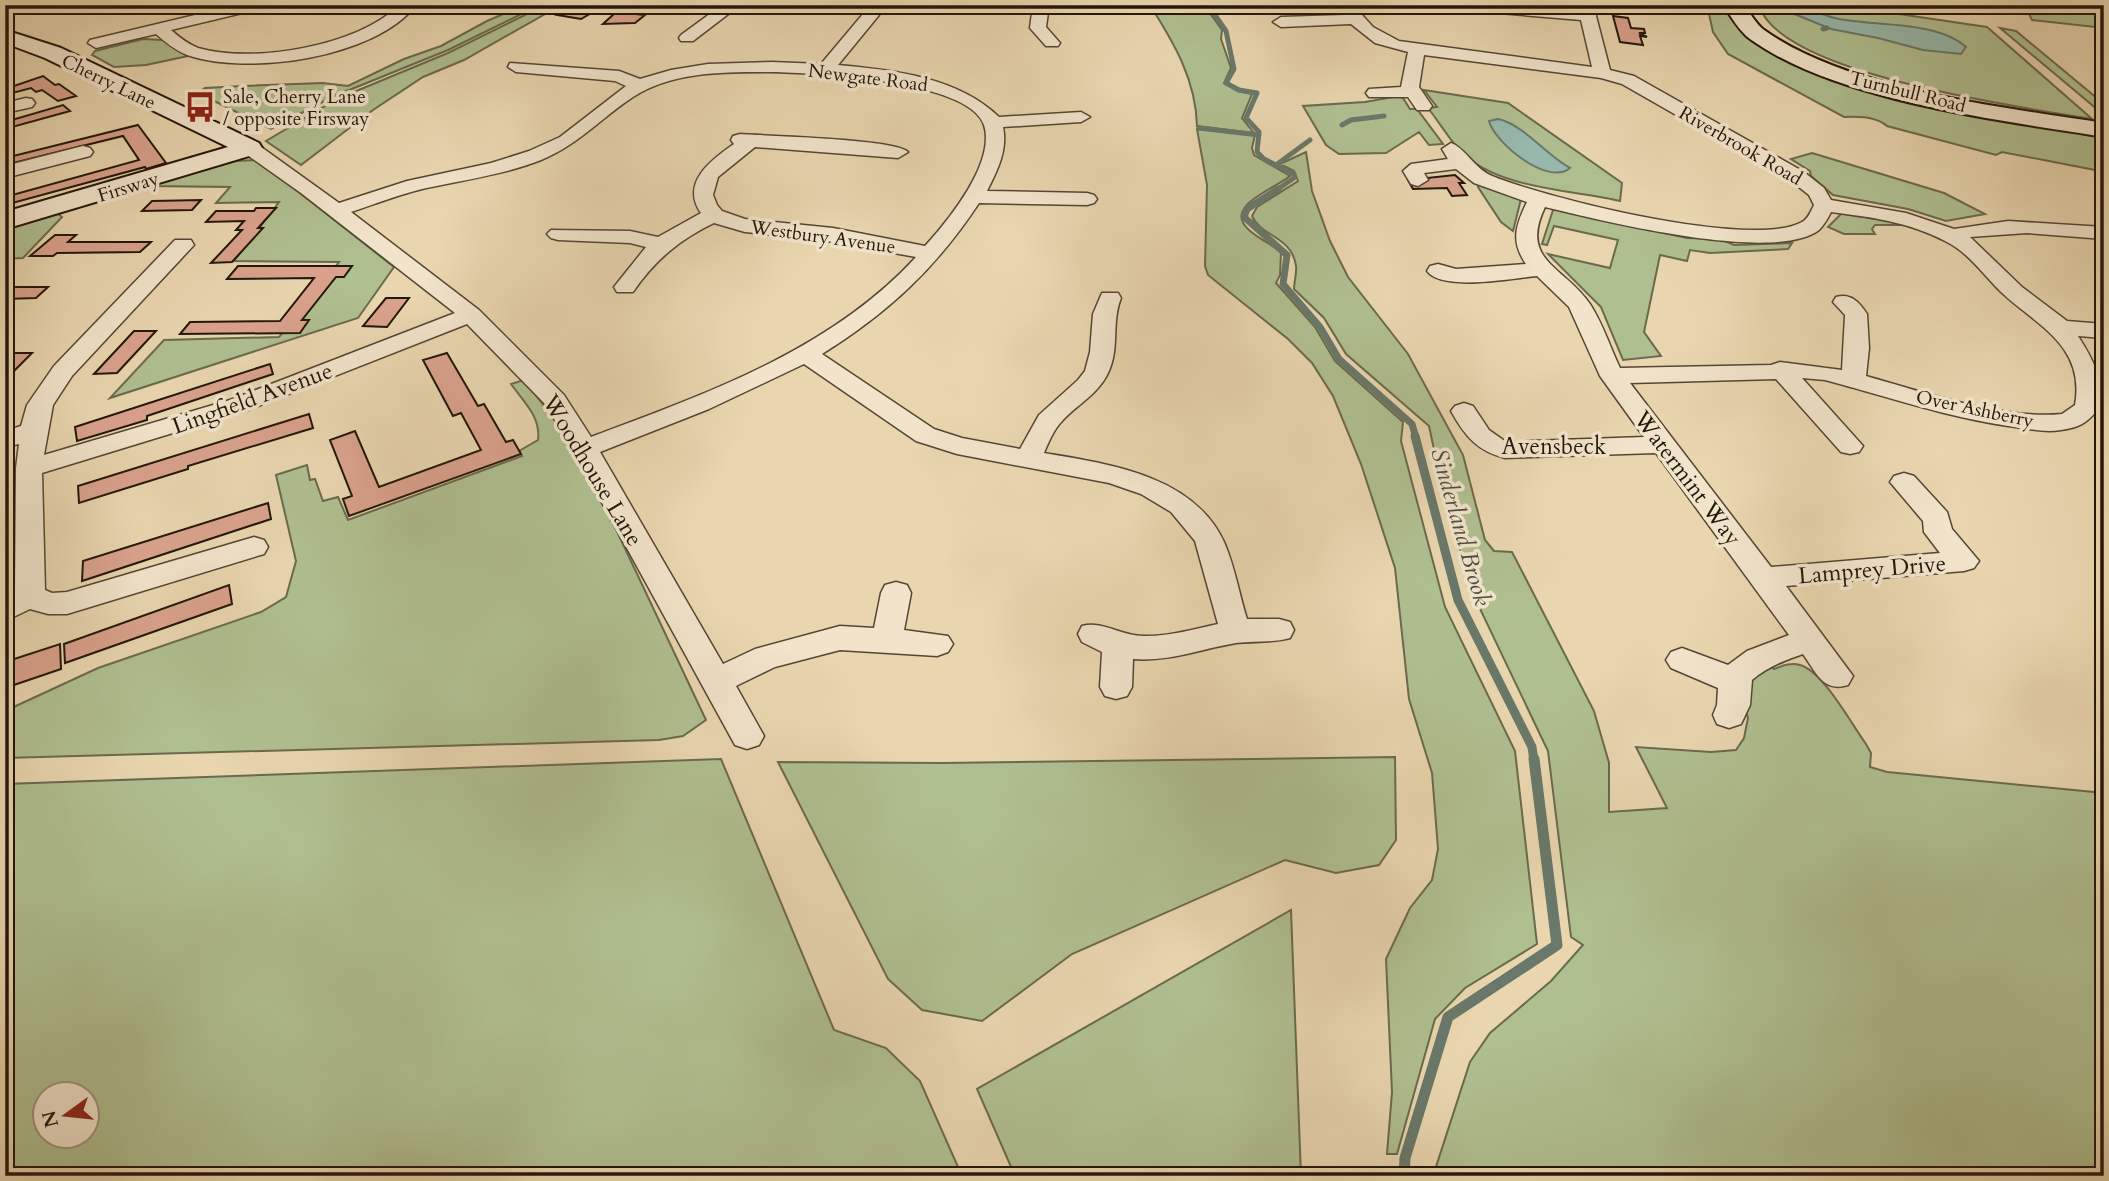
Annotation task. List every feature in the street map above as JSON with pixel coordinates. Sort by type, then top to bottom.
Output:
[{"type":"street","points":[[96,43],[159,28],[217,9],[258,5]]},
{"type":"street","points":[[159,28],[177,44],[193,51],[224,57],[266,58],[317,49],[375,32],[393,22],[408,5]]},
{"type":"street","points":[[719,34],[692,34],[732,5]]},
{"type":"street","points":[[824,71],[871,15],[873,5]]},
{"type":"street","points":[[1041,5],[1038,28],[1041,38]]},
{"type":"street","points":[[1464,5],[1588,11],[1602,73]]},
{"type":"street","name":"Turnbull Road","points":[[1733,5],[1742,20],[1771,43],[1839,74],[1907,95],[2104,131]]},
{"type":"street","points":[[1281,22],[1353,17]]},
{"type":"street","points":[[1298,35],[1306,30],[1353,17]]},
{"type":"street","name":"Riverbrook Road","points":[[1353,17],[1388,43],[1417,50],[1602,73],[1642,87],[1797,176],[1817,191],[1824,205],[1817,219],[1801,230],[1764,236],[1733,236],[1677,230],[1497,186],[1470,172],[1456,156],[1413,171],[1418,180]]},
{"type":"street","name":"Cherry Lane","points":[[5,36],[53,53],[250,148]]},
{"type":"street","points":[[1375,93],[1418,99],[1410,80],[1417,50]]},
{"type":"street","points":[[516,67],[619,76],[640,86]]},
{"type":"street","name":"Newgate Road","points":[[336,211],[409,186],[489,169],[535,155],[569,140],[640,86],[660,78],[728,67],[824,71],[895,78],[951,90],[979,105],[995,123]]},
{"type":"street","points":[[5,108],[26,103]]},
{"type":"street","points":[[585,448],[720,397],[806,355],[882,303],[932,254],[972,197],[989,167],[995,149],[995,123],[1088,116]]},
{"type":"street","points":[[650,292],[619,286],[659,244],[714,215],[706,206],[703,194],[706,179],[715,167],[744,141],[891,147]]},
{"type":"street","name":"Woodhouse Lane","points":[[250,148],[471,315],[555,400],[585,448],[747,736]]},
{"type":"street","name":"Firsway","points":[[5,220],[250,148]]},
{"type":"street","points":[[5,172],[83,152]]},
{"type":"street","points":[[972,197],[1090,200]]},
{"type":"street","name":"Watermint Way","points":[[1539,198],[1528,223],[1524,242],[1546,272],[1582,309],[1598,350],[1612,376],[1837,676]]},
{"type":"street","name":"Over Ashberry","points":[[1612,376],[1780,369],[1826,373],[1970,411],[2059,423],[2093,423],[2099,395],[2098,382],[2060,328],[2001,280],[1982,256],[1952,236],[1911,219],[1824,205]]},
{"type":"street","name":"Westbury Avenue","points":[[714,215],[741,224],[818,233],[932,254]]},
{"type":"street","points":[[1952,236],[1978,229],[2001,227],[2100,237]]},
{"type":"street","points":[[558,234],[630,237],[659,244]]},
{"type":"street","points":[[183,245],[63,371],[46,393],[33,431],[18,602],[50,605],[67,603],[254,547]]},
{"type":"street","points":[[1438,271],[1456,276],[1546,272]]},
{"type":"street","points":[[1028,459],[1048,420],[1086,387],[1096,374],[1103,354],[1105,313],[1110,295]]},
{"type":"street","points":[[1844,303],[1856,314],[1857,348],[1853,380]]},
{"type":"street","name":"Lingfield Avenue","points":[[29,468],[239,405],[471,315]]},
{"type":"street","points":[[2060,328],[2104,331]]},
{"type":"street","points":[[806,355],[925,435],[973,452],[1028,459],[1128,478],[1149,485],[1183,505],[1204,531],[1236,632]]},
{"type":"street","points":[[1780,369],[1850,446]]},
{"type":"street","name":"Avensbeck","points":[[1464,411],[1479,437],[1496,448],[1506,450],[1662,445]]},
{"type":"street","points":[[5,439],[33,431]]},
{"type":"street","name":"Lamprey Drive","points":[[1763,578],[1964,561],[1938,532],[1937,519],[1904,482]]},
{"type":"street","points":[[887,639],[896,593]]},
{"type":"street","points":[[1116,687],[1106,640],[1162,648],[1236,632],[1279,629]]},
{"type":"street","points":[[716,682],[766,657],[792,648],[840,638],[937,644]]},
{"type":"street","points":[[1729,715],[1735,707],[1734,681],[1741,670],[1776,651],[1810,640]]},
{"type":"street","points":[[1682,660],[1734,681]]},
{"type":"green space","points":[[524,5],[540,5],[448,50],[332,97],[271,129],[198,93],[205,88],[244,86],[323,83],[348,86],[404,59],[441,46]]},
{"type":"green space","points":[[545,5],[561,5],[464,60],[423,77],[373,110],[301,165],[266,141],[337,99],[448,53]]},
{"type":"green space","points":[[1150,5],[1204,5],[1222,30],[1221,39],[1231,68],[1224,83],[1238,91],[1252,94],[1242,118],[1254,133],[1197,126],[1193,93],[1182,62]]},
{"type":"green space","points":[[1707,5],[1723,7],[1740,28],[1779,55],[1993,118],[2104,138],[2104,175],[2100,171],[2002,152],[1996,155],[1887,126],[1872,118],[1844,117],[1728,54],[1713,32]]},
{"type":"green space","points":[[1759,5],[1838,5],[1987,27],[2092,119],[1963,97],[1856,69],[1810,51],[1776,30]]},
{"type":"green space","points":[[2025,5],[2104,5],[2104,28],[2032,20]]},
{"type":"green space","points":[[2000,28],[2016,31],[2104,104],[2104,115]]},
{"type":"green space","points":[[143,39],[163,40],[188,56],[146,65],[114,67],[92,55],[95,51]]},
{"type":"green space","points":[[1424,90],[1508,103],[1622,183],[1620,201],[1515,181],[1476,164],[1461,152],[1428,108],[1437,107]]},
{"type":"green space","points":[[1399,96],[1410,109],[1417,109],[1443,144],[1429,145],[1419,132],[1386,153],[1339,154],[1326,145],[1303,106],[1365,102]]},
{"type":"green space","points":[[1197,129],[1255,135],[1252,148],[1254,155],[1290,176],[1246,206],[1242,221],[1249,230],[1281,252],[1280,275],[1276,283],[1315,327],[1335,361],[1403,422],[1401,441],[1445,607],[1515,751],[1537,944],[1465,988],[1435,1019],[1397,1154],[1387,1154],[1392,1092],[1386,959],[1410,908],[1432,880],[1438,849],[1432,773],[1409,699],[1395,568],[1361,464],[1333,396],[1312,363],[1288,339],[1208,275],[1205,266],[1207,185]]},
{"type":"green space","points":[[1306,152],[1312,191],[1330,241],[1348,277],[1408,354],[1463,455],[1485,540],[1494,551],[1512,552],[1594,711],[1609,763],[1609,812],[1667,808],[1636,747],[1711,752],[1736,750],[1744,738],[1748,718],[1742,698],[1747,681],[1768,664],[1774,669],[1797,664],[1818,677],[1866,744],[1871,753],[1870,767],[1887,772],[2104,793],[2104,1176],[1433,1176],[1470,1062],[1490,1033],[1551,981],[1583,945],[1571,937],[1548,751],[1471,590],[1429,426],[1346,354],[1324,318],[1294,289],[1296,266],[1289,248],[1256,223],[1252,216],[1257,207],[1298,181],[1294,171],[1280,164]]},
{"type":"green space","points":[[1812,153],[1944,193],[1985,214],[1946,221],[1908,209],[1833,195],[1811,176],[1810,171],[1791,159]]},
{"type":"green space","points":[[258,160],[394,267],[358,318],[110,398],[164,340],[279,337],[339,262],[234,261],[279,202],[216,203],[230,187],[146,186],[236,161]]},
{"type":"green space","points":[[1479,184],[1521,199],[1513,231],[1501,222],[1478,187]]},
{"type":"green space","points":[[1553,210],[1687,238],[1721,239],[1734,245],[1792,243],[1788,249],[1710,253],[1690,250],[1687,261],[1660,255],[1644,332],[1661,356],[1623,360],[1601,307],[1548,254],[1610,268],[1618,240],[1554,226],[1547,245],[1542,244]]},
{"type":"green space","points":[[56,212],[62,217],[23,258],[5,259],[5,224]]},
{"type":"green space","points":[[1842,213],[1914,225],[1875,225],[1872,229],[1875,234],[1844,234],[1828,227]]},
{"type":"green space","points":[[524,380],[579,451],[706,720],[683,736],[659,740],[5,758],[5,711],[98,668],[261,612],[286,597],[296,561],[276,475],[307,465],[310,480],[315,479],[323,501],[338,497],[348,520],[522,456],[519,451],[538,440],[534,417],[511,384]]},
{"type":"green space","points":[[1395,757],[1396,840],[1379,865],[1336,873],[1285,860],[1072,954],[982,1021],[922,1010],[888,979],[778,762],[942,763]]},
{"type":"green space","points":[[721,759],[834,1030],[886,1048],[920,1081],[962,1176],[5,1176],[5,784]]},
{"type":"green space","points":[[1291,910],[1301,1176],[1015,1176],[977,1089]]},
{"type":"shaded area","points":[[1787,5],[1839,19],[1923,29],[1954,39],[1966,47],[1961,54],[1923,50],[1831,29],[1787,11]]},
{"type":"shaded area","points":[[1498,119],[1525,133],[1570,168],[1549,172],[1523,160],[1493,130],[1489,121]]},
{"type":"building","points":[[569,8],[593,12],[581,19],[557,15]]},
{"type":"building","points":[[616,12],[645,15],[635,23],[603,24]]},
{"type":"building","points":[[1613,16],[1628,18],[1631,28],[1644,29],[1645,33],[1639,33],[1647,37],[1640,36],[1643,45],[1620,42]]},
{"type":"building","points":[[43,76],[76,96],[58,101],[42,90],[36,92],[31,88],[5,95],[5,89]]},
{"type":"building","points":[[63,105],[70,111],[5,129],[5,122]]},
{"type":"building","points":[[138,125],[166,163],[5,205],[5,197],[139,160],[123,136],[5,165],[5,158]]},
{"type":"building","points":[[1455,175],[1464,183],[1459,183],[1467,195],[1452,196],[1447,188],[1413,189],[1408,180]]},
{"type":"building","points":[[201,200],[192,210],[142,211],[152,201]]},
{"type":"building","points":[[256,208],[276,208],[258,228],[263,228],[232,262],[211,263],[242,230],[236,230],[244,221],[206,222],[216,211],[254,211]]},
{"type":"building","points":[[55,235],[76,235],[68,242],[151,242],[140,252],[30,256]]},
{"type":"building","points":[[238,266],[352,266],[344,277],[336,277],[302,320],[309,320],[300,333],[180,334],[190,322],[280,321],[314,278],[227,279]]},
{"type":"building","points":[[5,287],[48,287],[36,298],[5,299]]},
{"type":"building","points":[[386,298],[409,298],[387,327],[363,326]]},
{"type":"building","points":[[134,331],[156,331],[117,373],[94,374]]},
{"type":"building","points":[[8,353],[32,353],[5,380],[5,356]]},
{"type":"building","points":[[447,353],[478,406],[484,404],[506,442],[513,440],[521,454],[349,516],[343,499],[352,496],[330,440],[355,431],[379,487],[481,450],[461,413],[453,416],[423,360]]},
{"type":"building","points":[[270,364],[273,374],[147,416],[147,420],[77,441],[75,427]]},
{"type":"building","points":[[309,414],[313,428],[79,503],[78,486]]},
{"type":"building","points":[[268,503],[271,519],[82,581],[83,561]]},
{"type":"building","points":[[229,585],[232,604],[65,663],[64,644]]},
{"type":"building","points":[[60,644],[61,669],[5,688],[5,662]]},
{"type":"waterway","name":"Sinderland Brook","points":[[1208,5],[1226,31],[1234,69],[1226,83],[1239,90],[1257,93],[1246,118],[1259,135]]},
{"type":"waterway","points":[[1781,8],[1787,9]]},
{"type":"waterway","points":[[1823,29],[1827,28]]},
{"type":"waterway","points":[[1342,125],[1351,120],[1384,116]]},
{"type":"waterway","points":[[1199,128],[1259,135]]},
{"type":"waterway","name":"Sinderland Brook","points":[[1259,135],[1257,152],[1276,165]]},
{"type":"waterway","points":[[1276,165],[1310,140]]},
{"type":"waterway","name":"Sinderland Brook","points":[[1276,165],[1294,174],[1294,178],[1277,190]]},
{"type":"waterway","name":"Sinderland Brook","points":[[1277,190],[1247,209],[1244,217],[1287,255],[1283,284],[1320,327],[1339,359],[1412,424],[1416,438]]},
{"type":"waterway","name":"Sinderland Brook","points":[[1415,436],[1458,600],[1532,747],[1534,761]]},
{"type":"waterway","name":"Sinderland Brook","points":[[1404,1176],[1405,1158],[1448,1017],[1557,945],[1534,759]]},
{"type":"place","name":"Sale, Cherry Lane / opposite Firsway","points":[[200,107]]}]
